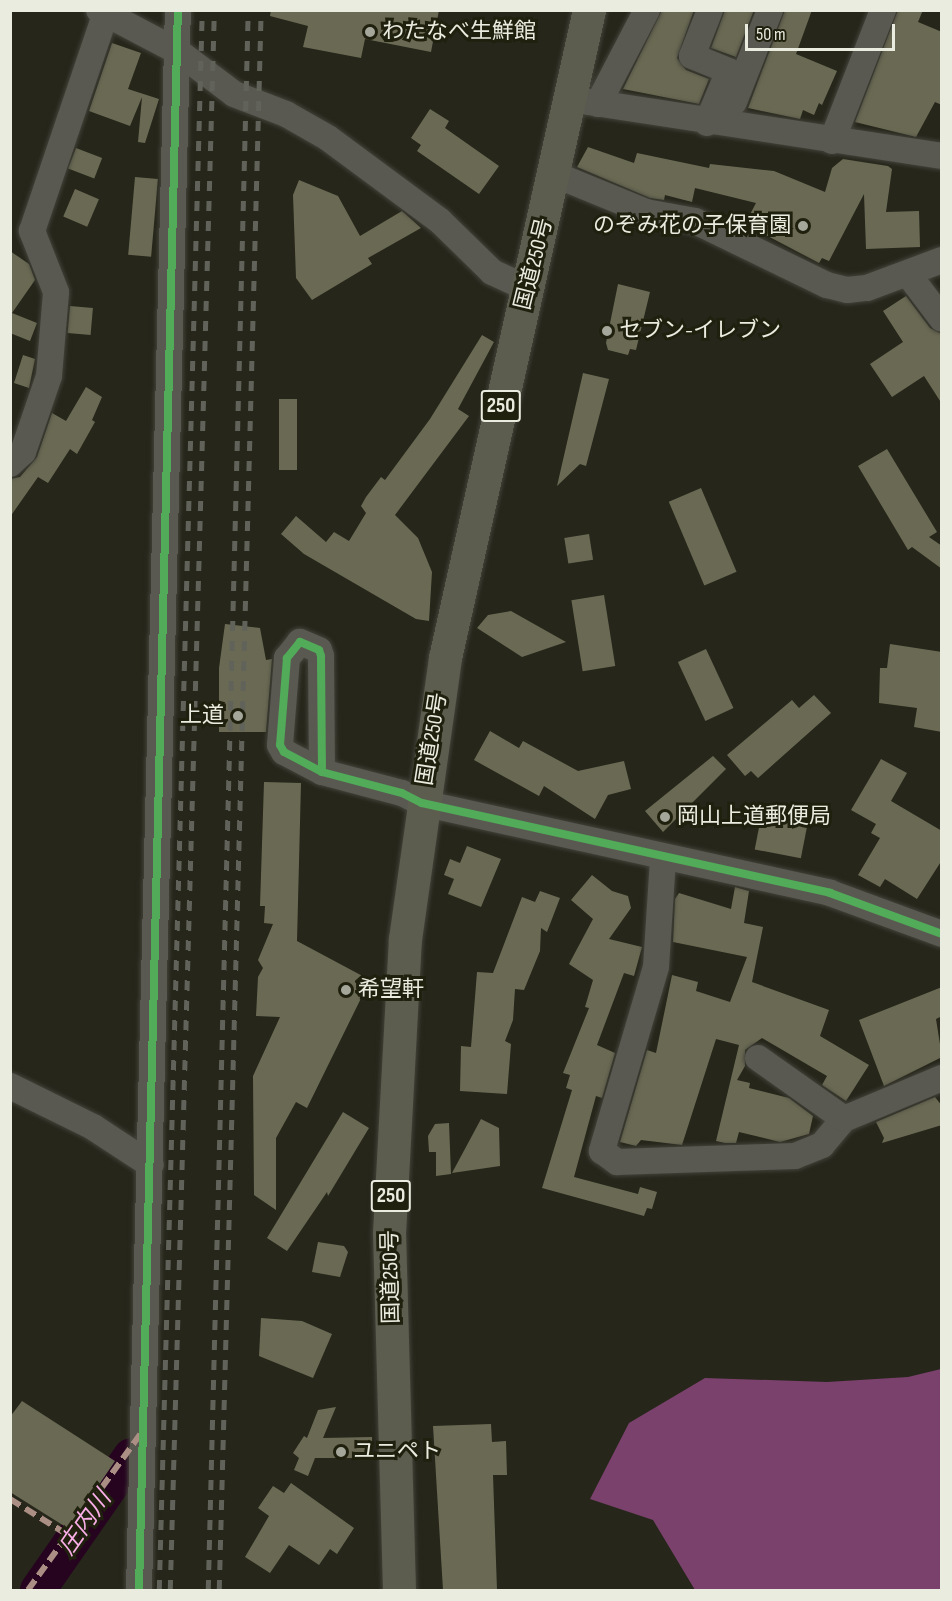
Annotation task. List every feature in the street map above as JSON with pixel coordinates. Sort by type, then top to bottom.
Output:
[{"type":"highway","name":"国道250号","points":[[399,1590],[389,1233],[405,939],[422,803],[445,658],[527,288],[556,175],[584,102],[589,10]]},
{"type":"street","points":[[139,1590],[178,10]]},
{"type":"street","points":[[647,10],[584,102],[716,125],[832,141],[939,148]]},
{"type":"street","points":[[710,10],[692,56],[729,71],[716,125]]},
{"type":"street","points":[[716,125],[770,10]]},
{"type":"street","points":[[832,141],[883,10]]},
{"type":"street","points":[[10,464],[23,452],[49,376],[56,292],[32,231],[104,12],[177,51],[234,94],[286,114],[328,138],[431,214],[492,272],[527,288]]},
{"type":"street","points":[[556,175],[646,212],[695,221],[827,285],[867,288],[942,260]]},
{"type":"street","points":[[908,274],[942,319]]},
{"type":"street","points":[[322,772],[402,793],[422,803],[663,859],[830,893],[942,934]]},
{"type":"street","points":[[663,859],[656,968],[602,1151],[617,1162],[795,1156],[822,1145],[844,1119],[942,1078]]},
{"type":"street","points":[[758,1058],[844,1119]]},
{"type":"street","points":[[10,1086],[93,1127],[151,1165]]},
{"type":"shaded area","points":[[941,1369],[941,1590],[695,1590],[653,1520],[590,1499],[629,1423],[705,1378],[827,1382],[908,1377]]},
{"type":"building","name":"わたなべ生鮮館","points":[[271,10],[439,10],[431,52],[365,39],[361,58],[303,47],[308,26],[270,16]]},
{"type":"building","points":[[662,10],[694,10],[677,58],[686,70],[709,79],[699,104],[623,89]]},
{"type":"building","points":[[725,10],[754,10],[736,57],[711,48]]},
{"type":"building","points":[[785,10],[812,10],[796,54],[837,71],[822,105],[819,103],[814,115],[803,110],[800,119],[748,108]]},
{"type":"building","points":[[898,10],[923,10],[918,22],[942,32],[942,105],[935,102],[916,137],[855,122]]},
{"type":"building","points":[[112,43],[141,53],[128,89],[159,99],[145,143],[138,142],[142,97],[130,126],[89,111]]},
{"type":"building","points":[[430,109],[449,121],[445,128],[499,166],[479,194],[417,151],[421,145],[411,138]]},
{"type":"building","points":[[588,147],[634,163],[637,153],[709,168],[710,164],[774,171],[825,192],[832,168],[843,159],[888,166],[892,169],[886,212],[919,211],[920,247],[866,249],[864,194],[829,261],[822,258],[819,263],[745,224],[756,203],[695,188],[692,202],[665,195],[664,200],[650,198],[577,167]]},
{"type":"building","points":[[76,148],[102,158],[94,179],[68,169]]},
{"type":"building","points":[[135,177],[158,179],[151,257],[128,255]]},
{"type":"building","points":[[299,180],[338,196],[360,236],[402,211],[421,228],[368,258],[372,264],[312,300],[296,278],[293,195]]},
{"type":"building","points":[[75,189],[99,199],[87,227],[63,217]]},
{"type":"building","points":[[10,251],[29,264],[35,280],[12,313],[37,323],[30,341],[10,333]]},
{"type":"building","points":[[618,284],[650,292],[636,350],[630,349],[628,355],[608,350],[606,343]]},
{"type":"building","points":[[906,296],[930,328],[942,334],[942,404],[924,376],[892,397],[870,364],[903,342],[883,311]]},
{"type":"building","points":[[70,306],[93,308],[91,335],[68,333]]},
{"type":"building","points":[[482,335],[494,342],[458,409],[469,416],[395,515],[418,538],[432,572],[429,621],[416,619],[304,554],[281,534],[296,516],[326,542],[334,532],[349,541],[366,513],[361,506],[366,497],[381,477],[385,480],[430,419]]},
{"type":"building","points":[[23,355],[35,359],[29,388],[14,383]]},
{"type":"building","points":[[583,373],[609,379],[586,466],[580,464],[557,486]]},
{"type":"building","points":[[86,387],[102,397],[92,420],[95,422],[77,454],[70,449],[48,483],[38,477],[10,517],[10,479],[20,477],[37,457],[52,413],[66,421]]},
{"type":"building","points":[[279,399],[297,399],[297,470],[279,470]]},
{"type":"building","points":[[887,449],[937,532],[929,537],[942,546],[942,569],[912,547],[908,550],[858,466]]},
{"type":"building","points":[[701,488],[737,572],[704,585],[669,502]]},
{"type":"building","points":[[589,534],[593,560],[568,564],[564,538]]},
{"type":"building","points":[[604,595],[615,666],[583,671],[571,600]]},
{"type":"building","points":[[511,611],[566,642],[522,657],[477,628],[488,615]]},
{"type":"building","points":[[225,624],[260,628],[266,660],[272,659],[266,732],[219,732],[219,668]]},
{"type":"building","points":[[890,644],[942,652],[942,732],[914,727],[917,708],[879,703],[880,668],[887,668]]},
{"type":"building","points":[[706,649],[733,708],[705,721],[678,662]]},
{"type":"building","points":[[814,695],[831,713],[758,778],[751,771],[745,776],[727,755],[792,700],[799,708]]},
{"type":"building","points":[[490,731],[519,748],[523,741],[578,771],[624,761],[631,789],[608,795],[595,819],[544,786],[539,796],[474,760]]},
{"type":"building","points":[[713,756],[726,769],[663,832],[645,811]]},
{"type":"building","points":[[881,759],[907,773],[891,801],[942,831],[942,860],[917,899],[885,879],[880,887],[858,875],[880,838],[871,833],[876,824],[851,810]]},
{"type":"building","points":[[264,782],[301,783],[297,941],[370,980],[307,1108],[296,1102],[276,1138],[276,1210],[254,1195],[253,1076],[280,1017],[256,1016],[258,977],[263,968],[258,960],[273,924],[264,923],[265,906],[260,906]]},
{"type":"building","points":[[761,817],[807,826],[801,858],[755,849]]},
{"type":"building","points":[[467,846],[501,859],[481,907],[448,894],[454,879],[444,875],[450,859],[460,863]]},
{"type":"building","points":[[592,875],[612,891],[628,896],[631,908],[609,939],[642,947],[634,976],[624,973],[597,1045],[615,1053],[602,1098],[596,1096],[574,1177],[638,1194],[640,1187],[657,1192],[652,1209],[647,1208],[644,1216],[542,1188],[572,1090],[566,1088],[570,1075],[563,1073],[589,1008],[585,1007],[593,980],[569,964],[593,919],[571,900]]},
{"type":"building","points":[[735,887],[749,891],[744,923],[763,927],[752,982],[829,1010],[820,1036],[869,1065],[846,1101],[822,1085],[827,1076],[762,1038],[745,1050],[745,1066],[737,1080],[750,1083],[749,1088],[789,1098],[813,1116],[809,1134],[780,1142],[739,1132],[736,1143],[725,1143],[716,1141],[739,1045],[716,1039],[682,1145],[641,1140],[636,1146],[620,1142],[647,1050],[656,1053],[672,975],[698,982],[696,991],[730,1002],[747,957],[673,942],[675,899],[679,893],[731,909]]},
{"type":"building","points":[[540,891],[560,898],[547,932],[541,928],[540,951],[524,990],[515,989],[513,1020],[505,1041],[511,1044],[507,1094],[460,1091],[461,1046],[471,1047],[477,972],[493,973],[522,897],[535,902]]},
{"type":"building","points":[[942,987],[942,1016],[936,1019],[942,1057],[884,1086],[859,1020]]},
{"type":"building","points":[[935,1097],[942,1106],[942,1125],[882,1143],[884,1138],[876,1122]]},
{"type":"building","points":[[343,1112],[369,1128],[328,1196],[327,1192],[287,1251],[267,1238]]},
{"type":"building","points":[[481,1119],[499,1128],[500,1166],[452,1173]]},
{"type":"building","points":[[449,1123],[451,1174],[436,1176],[436,1152],[429,1152],[428,1136],[435,1124]]},
{"type":"building","points":[[318,1242],[344,1246],[348,1252],[340,1277],[312,1272]]},
{"type":"building","points":[[261,1318],[302,1321],[332,1334],[313,1378],[259,1356]]},
{"type":"building","points":[[22,1401],[115,1461],[69,1529],[10,1492],[10,1417]]},
{"type":"building","points":[[336,1407],[323,1438],[372,1437],[372,1458],[315,1458],[308,1476],[294,1470],[299,1458],[293,1453],[304,1436],[307,1438],[318,1410]]},
{"type":"building","points":[[491,1424],[492,1442],[506,1441],[507,1475],[493,1475],[497,1590],[443,1590],[433,1426]]},
{"type":"building","points":[[291,1483],[354,1528],[337,1554],[330,1549],[319,1565],[289,1545],[270,1573],[245,1557],[269,1516],[258,1508],[273,1486],[284,1493]]},
{"type":"waterway","name":"庄内川","points":[[38,1590],[131,1456]]},
{"type":"railway","points":[[159,1590],[202,10]]},
{"type":"railway","points":[[170,1590],[214,10]]},
{"type":"railway","points":[[208,1590],[248,10]]},
{"type":"railway","points":[[219,1590],[261,10]]},
{"type":"marked path","points":[[28,1590],[142,1432]]},
{"type":"marked path","points":[[10,1499],[68,1535]]},
{"type":"cycle path","points":[[139,1590],[178,10]]},
{"type":"cycle path","points":[[322,772],[321,656],[319,650],[300,642],[287,658],[280,745],[284,752],[322,772],[402,793],[422,803],[830,893],[942,934]]},
{"type":"place","name":"わたなべ生鮮館","points":[[370,32]]},
{"type":"place","name":"のぞみ花の子保育園","points":[[803,226]]},
{"type":"place","name":"セブン-イレブン","points":[[607,331]]},
{"type":"place","name":"上道","points":[[238,716]]},
{"type":"place","name":"岡山上道郵便局","points":[[665,817]]},
{"type":"place","name":"希望軒","points":[[346,990]]},
{"type":"place","name":"ユニペト","points":[[341,1452]]}]
